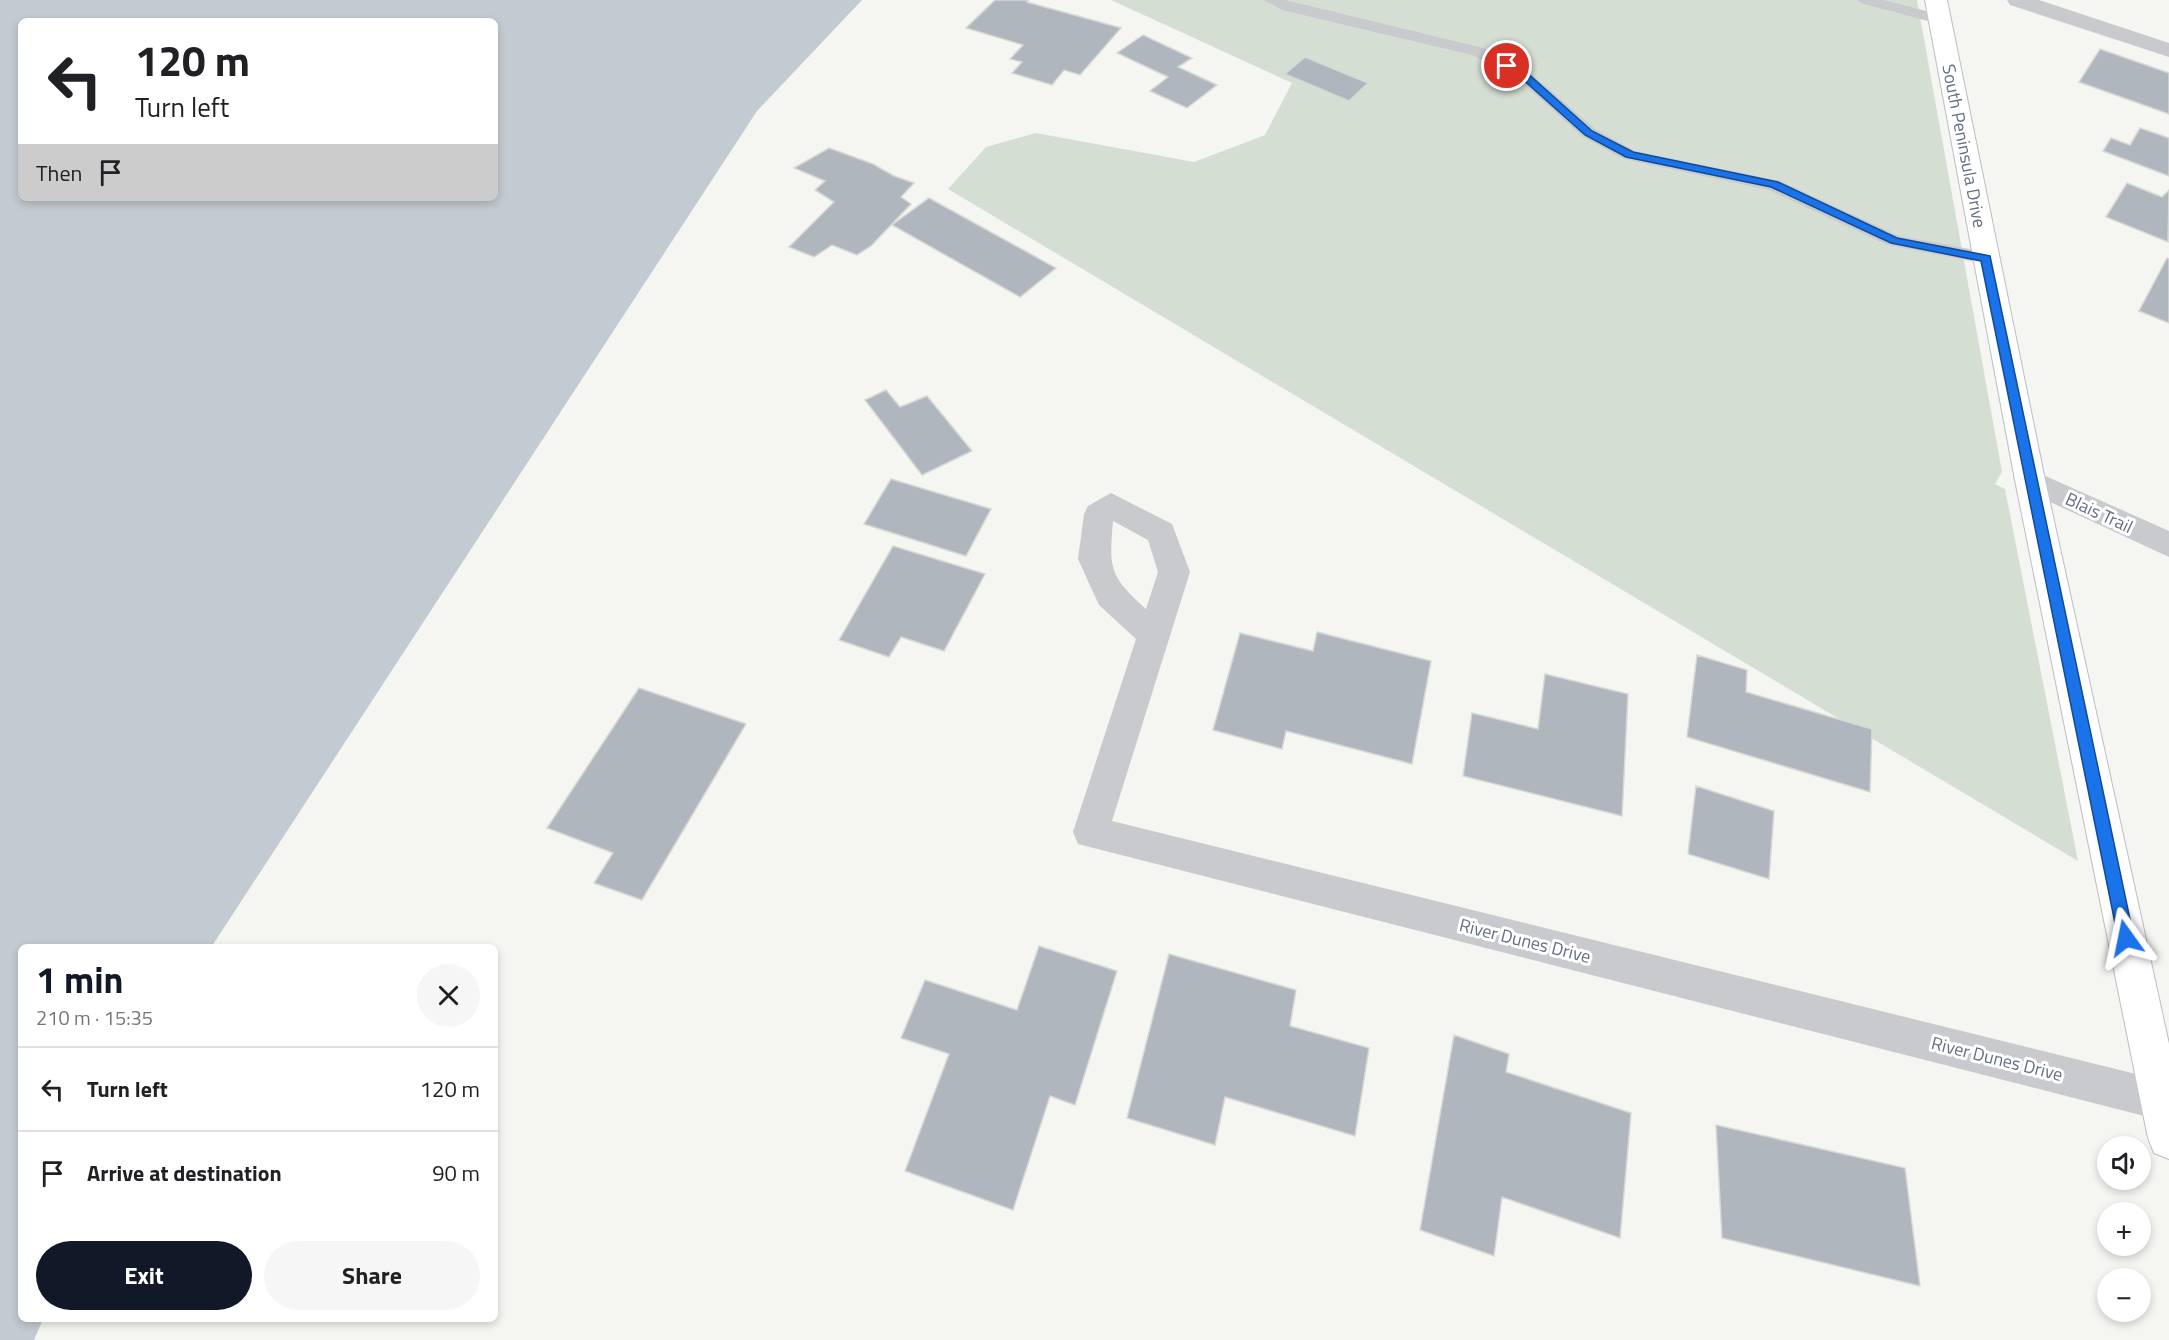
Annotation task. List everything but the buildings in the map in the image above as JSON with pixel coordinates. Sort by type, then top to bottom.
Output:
[{"type":"main road","name":"South Peninsula Drive","points":[[1937,10],[2030,480],[2164,1119]]},
{"type":"street","points":[[2018,0],[2169,50]]},
{"type":"street","name":"Blais Trail","points":[[2030,480],[2169,545]]},
{"type":"street","name":"River Dunes Drive","points":[[1154,635],[1091,832],[2164,1119]]},
{"type":"lane","points":[[1272,0],[1288,7],[1477,51],[1522,74],[1589,133],[1630,155],[1774,185],[1895,241],[1986,258]]},
{"type":"lane","points":[[1866,0],[1937,10]]},
{"type":"shaded area","points":[[0,0],[862,0],[757,111],[213,944],[18,944],[18,1322],[42,1322],[34,1340],[0,1340]]},
{"type":"shaded area","points":[[1111,0],[1917,0],[2002,472],[1995,484],[2005,489],[2078,861],[948,189],[986,147],[1036,133],[1194,162],[1265,135],[1292,83]]},
{"type":"route","points":[[1507,66],[1522,74],[1589,133],[1630,155],[1774,185],[1895,241],[1986,258],[2126,938]]}]
